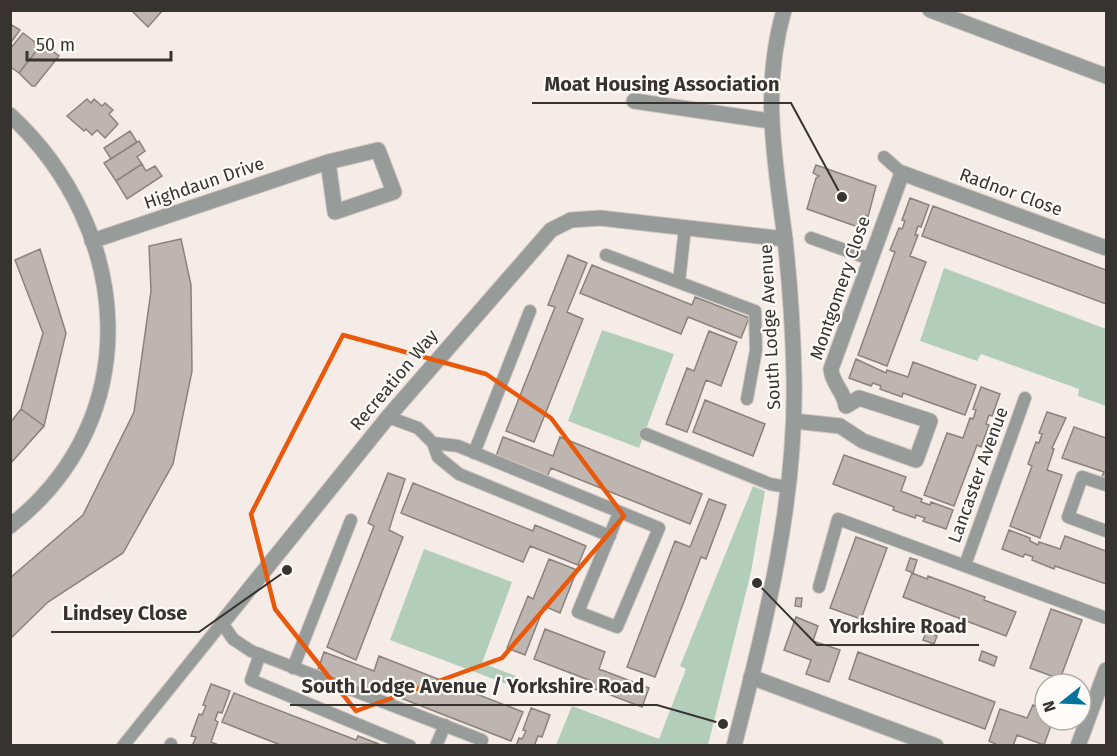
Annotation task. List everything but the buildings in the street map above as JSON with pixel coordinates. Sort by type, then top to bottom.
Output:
[{"type":"street","name":"South Lodge Avenue","points":[[734,746],[773,583],[794,421],[793,325],[770,121],[775,50],[784,10]]},
{"type":"street","points":[[930,10],[1107,76]]},
{"type":"street","points":[[634,100],[770,121]]},
{"type":"street","points":[[10,115],[47,153],[67,187],[92,242],[105,283],[110,333],[106,374],[97,405],[68,464],[32,509],[10,526]]},
{"type":"street","name":"Highdaun Drive","points":[[92,242],[328,162],[378,150],[394,192],[335,213],[328,162]]},
{"type":"street","name":"Radnor Close","points":[[902,173],[1107,248]]},
{"type":"street","name":"Montgomery Close","points":[[846,406],[844,395],[833,380],[831,369],[902,173]]},
{"type":"street","name":"Recreation Way","points":[[222,623],[388,417],[551,230],[560,224],[583,218],[785,239]]},
{"type":"street","points":[[794,421],[840,426],[863,441],[916,460],[930,421],[859,398],[846,406],[840,426]]},
{"type":"street","points":[[1078,746],[1107,670]]},
{"type":"street","points":[[751,677],[936,746]]},
{"type":"lane","points":[[884,157],[902,173]]},
{"type":"lane","points":[[679,282],[685,228]]},
{"type":"lane","points":[[811,238],[870,259]]},
{"type":"lane","points":[[606,255],[755,311],[756,350],[747,399]]},
{"type":"lane","points":[[474,453],[530,311]]},
{"type":"lane","name":"Lancaster Avenue","points":[[965,565],[1025,398]]},
{"type":"lane","points":[[388,417],[418,428],[433,443],[438,457],[459,474],[610,536]]},
{"type":"lane","points":[[646,434],[770,484],[787,486]]},
{"type":"lane","points":[[433,443],[458,446],[658,528],[617,627],[578,612],[619,513]]},
{"type":"lane","points":[[1107,485],[1082,477],[1068,517],[1107,531]]},
{"type":"lane","name":"Lancaster Avenue","points":[[819,587],[838,519],[1107,618]]},
{"type":"lane","points":[[293,668],[351,520]]},
{"type":"lane","points":[[222,623],[233,639],[260,654],[482,740],[480,746]]},
{"type":"lane","name":"Recreation Way","points":[[123,746],[222,623]]},
{"type":"lane","points":[[260,654],[251,680],[410,746]]},
{"type":"lane","points":[[436,746],[445,725]]},
{"type":"highlighted area","points":[[343,335],[486,374],[551,418],[624,516],[502,658],[356,711],[275,609],[251,514]]},
{"type":"green space","points":[[944,268],[1106,329],[1106,406],[1078,396],[1079,389],[981,354],[977,361],[920,341]]},
{"type":"green space","points":[[602,330],[674,354],[639,448],[568,421]]},
{"type":"green space","points":[[753,486],[765,491],[751,572],[708,745],[556,745],[572,706],[659,739],[686,669],[680,666]]},
{"type":"green space","points":[[424,549],[512,582],[482,663],[516,676],[512,686],[390,640]]},
{"type":"place","name":"Moat Housing Association","points":[[842,197]]},
{"type":"place","name":"Lindsey Close","points":[[287,570]]},
{"type":"place","name":"Yorkshire Road","points":[[757,583]]},
{"type":"place","name":"South Lodge Avenue / Yorkshire Road","points":[[723,724]]}]
